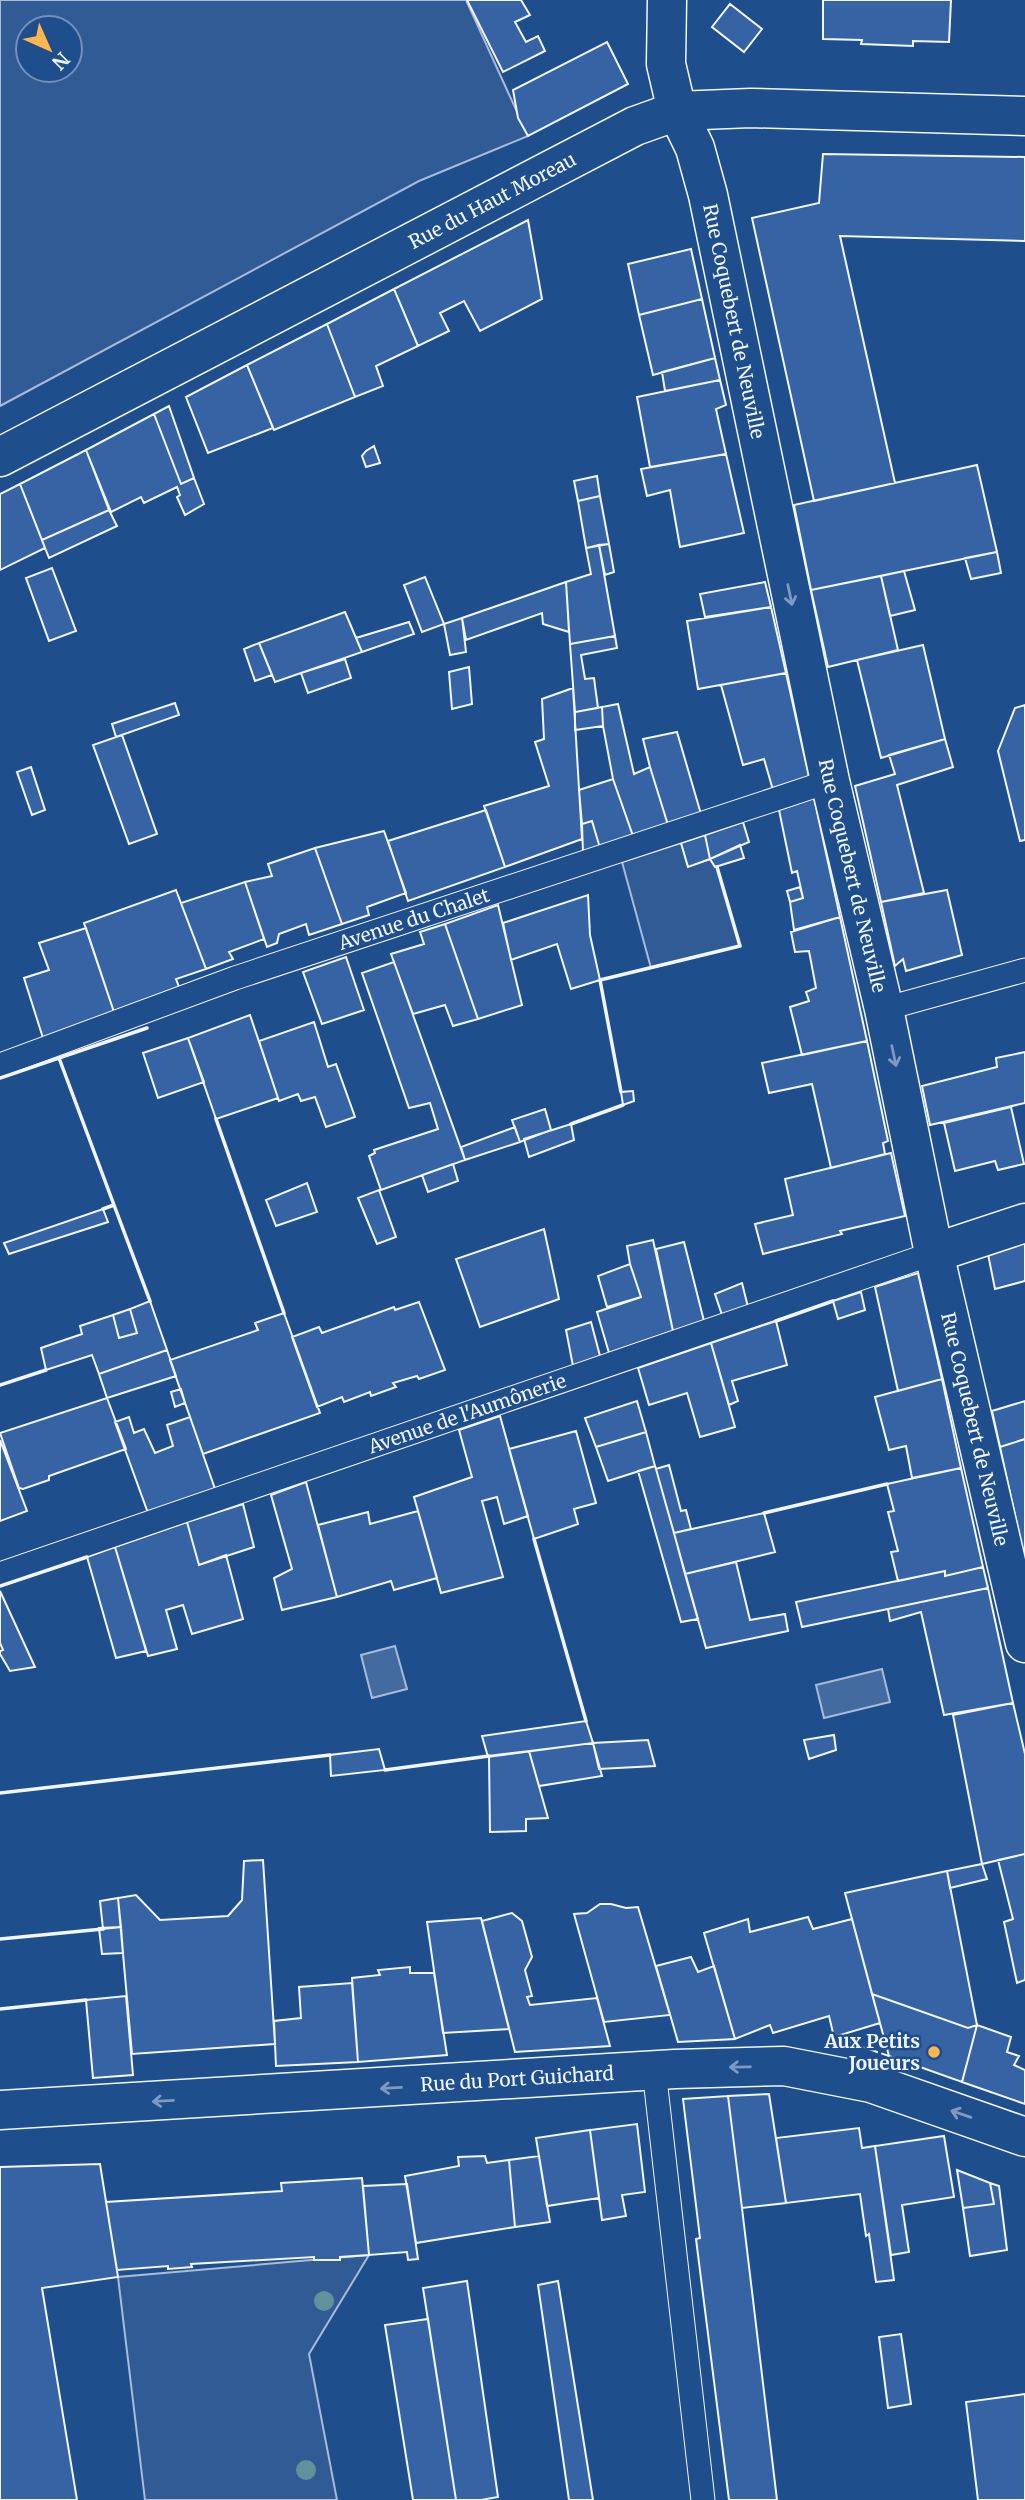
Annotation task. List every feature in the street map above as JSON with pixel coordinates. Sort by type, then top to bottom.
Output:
[{"type":"street","name":"Rue Coquebert de Neuville","points":[[667,0],[666,64],[677,111],[695,148],[708,195],[830,781],[884,1009],[934,1253],[1025,1643]]},
{"type":"street","name":"Rue du Haut Moreau","points":[[0,457],[623,132],[677,111],[751,108],[1025,116]]},
{"type":"street","points":[[934,1253],[1025,1223]]},
{"type":"street","name":"Rue du Port Guichard","points":[[0,2110],[654,2070],[785,2066],[871,2083],[1025,2137]]},
{"type":"lane","name":"Avenue du Chalet","points":[[0,1065],[235,978],[830,781]]},
{"type":"lane","points":[[884,1009],[1025,970]]},
{"type":"lane","name":"Avenue de l'Aumônerie","points":[[0,1574],[934,1253]]},
{"type":"lane","points":[[654,2070],[703,2500]]},
{"type":"shaded area","points":[[0,0],[466,0],[528,136],[419,181],[0,406]]},
{"type":"shaded area","points":[[681,843],[688,866],[710,859],[717,867],[740,946],[651,968],[622,862]]},
{"type":"shaded area","points":[[395,1646],[407,1689],[372,1698],[361,1655]]},
{"type":"shaded area","points":[[882,1669],[890,1702],[824,1718],[816,1685]]},
{"type":"shaded area","points":[[369,2255],[309,2354],[337,2500],[145,2500],[118,2277]]},
{"type":"building","points":[[467,0],[521,0],[530,15],[515,22],[526,42],[538,36],[545,51],[503,72]]},
{"type":"building","points":[[823,0],[951,0],[949,42],[913,41],[913,46],[823,39]]},
{"type":"building","points":[[730,4],[762,29],[744,52],[712,27]]},
{"type":"building","points":[[607,42],[628,84],[528,136],[518,118],[513,90]]},
{"type":"building","points":[[823,154],[1025,157],[1025,241],[840,236],[895,483],[814,501],[752,218],[819,203]]},
{"type":"building","points":[[528,220],[542,299],[480,331],[464,301],[440,313],[449,331],[418,346],[394,289]]},
{"type":"building","points":[[691,249],[702,299],[639,315],[628,264]]},
{"type":"building","points":[[394,289],[418,346],[376,366],[383,386],[355,397],[327,324]]},
{"type":"building","points":[[702,299],[715,358],[653,375],[639,315]]},
{"type":"building","points":[[327,324],[355,397],[274,430],[247,365]]},
{"type":"building","points":[[715,358],[720,380],[665,391],[662,372]]},
{"type":"building","points":[[247,365],[273,428],[208,453],[186,397]]},
{"type":"building","points":[[720,380],[726,405],[716,409],[726,454],[650,467],[637,397]]},
{"type":"building","points":[[169,406],[194,478],[181,484],[154,414]]},
{"type":"building","points":[[154,414],[181,484],[194,478],[204,504],[185,515],[177,497],[180,495],[177,487],[144,503],[141,497],[111,512],[86,450]]},
{"type":"building","points":[[374,446],[380,463],[366,467],[362,456]]},
{"type":"building","points":[[86,450],[109,510],[42,540],[20,484]]},
{"type":"building","points":[[726,454],[744,533],[680,547],[670,490],[647,496],[641,469]]},
{"type":"building","points":[[977,465],[997,552],[811,590],[794,505]]},
{"type":"building","points":[[597,476],[600,496],[578,501],[574,481]]},
{"type":"building","points":[[20,484],[45,548],[0,570],[0,494]]},
{"type":"building","points":[[600,496],[609,544],[586,548],[578,501]]},
{"type":"building","points":[[109,510],[117,526],[49,558],[42,540]]},
{"type":"building","points":[[609,544],[614,572],[605,575],[599,545]]},
{"type":"building","points":[[599,545],[615,636],[570,644],[566,582],[591,574],[586,548]]},
{"type":"building","points":[[997,552],[1001,573],[971,579],[965,558]]},
{"type":"building","points":[[52,568],[76,631],[49,641],[26,578]]},
{"type":"building","points":[[904,571],[915,610],[890,616],[881,576]]},
{"type":"building","points":[[881,576],[898,650],[828,667],[811,590]]},
{"type":"building","points":[[425,577],[444,624],[422,632],[404,585]]},
{"type":"building","points":[[566,582],[569,632],[543,624],[542,613],[466,640],[462,618]]},
{"type":"building","points":[[765,582],[771,607],[705,617],[700,594]]},
{"type":"building","points":[[771,607],[786,673],[698,689],[687,621]]},
{"type":"building","points":[[345,612],[362,652],[275,682],[259,643]]},
{"type":"building","points":[[462,618],[466,652],[450,655],[444,624]]},
{"type":"building","points":[[409,622],[414,634],[362,652],[356,638]]},
{"type":"building","points":[[615,636],[617,648],[581,655],[585,679],[594,678],[598,708],[575,712],[570,644]]},
{"type":"building","points":[[259,643],[272,675],[255,681],[244,649]]},
{"type":"building","points":[[923,645],[945,739],[881,758],[857,660]]},
{"type":"building","points":[[345,659],[351,678],[308,693],[301,673]]},
{"type":"building","points":[[469,667],[472,704],[452,709],[449,672]]},
{"type":"building","points":[[786,673],[809,777],[773,790],[764,759],[743,765],[721,685]]},
{"type":"building","points":[[573,688],[582,839],[505,867],[484,806],[549,786],[535,742],[544,739],[542,699]]},
{"type":"building","points":[[175,703],[179,715],[116,737],[112,724]]},
{"type":"building","points":[[618,704],[634,774],[650,767],[668,825],[633,836],[613,779],[603,726],[602,707]]},
{"type":"building","points":[[1025,705],[1025,840],[1020,841],[998,751],[1015,708]]},
{"type":"building","points":[[602,707],[603,726],[575,730],[575,712]]},
{"type":"building","points":[[677,732],[701,814],[668,825],[643,739]]},
{"type":"building","points":[[122,735],[157,834],[129,844],[93,745]]},
{"type":"building","points":[[945,739],[953,767],[897,785],[924,893],[881,902],[855,786],[895,774],[889,755]]},
{"type":"building","points":[[31,767],[45,810],[32,815],[17,772]]},
{"type":"building","points":[[613,779],[633,836],[600,848],[592,821],[582,824],[579,790]]},
{"type":"building","points":[[814,798],[840,917],[794,930],[790,902],[803,898],[797,871],[792,873],[779,810]]},
{"type":"building","points":[[486,810],[505,867],[408,901],[388,841]]},
{"type":"building","points":[[592,821],[600,848],[583,853],[582,824]]},
{"type":"building","points":[[743,822],[749,842],[710,859],[705,835]]},
{"type":"building","points":[[384,831],[406,893],[367,907],[369,915],[342,924],[315,848]]},
{"type":"building","points":[[705,835],[710,859],[688,867],[681,843]]},
{"type":"building","points":[[740,845],[744,858],[715,867],[710,859]]},
{"type":"building","points":[[315,848],[342,924],[309,935],[306,924],[279,934],[277,943],[267,947],[245,882],[272,876],[268,864]]},
{"type":"building","points":[[245,882],[264,939],[229,952],[233,959],[206,969],[181,903]]},
{"type":"building","points":[[800,887],[803,898],[790,902],[787,891]]},
{"type":"building","points":[[176,890],[206,969],[176,979],[181,992],[115,1015],[84,923]]},
{"type":"building","points":[[947,890],[962,955],[906,971],[903,959],[895,966],[881,902]]},
{"type":"building","points":[[588,895],[590,935],[600,980],[571,989],[557,944],[511,960],[503,923]]},
{"type":"building","points":[[498,905],[522,1005],[478,1019],[445,924]]},
{"type":"building","points":[[840,917],[867,1041],[802,1055],[790,1007],[809,1001],[806,992],[816,988],[809,951],[795,952],[791,932]]},
{"type":"building","points":[[445,924],[478,1019],[453,1026],[445,1005],[413,1014],[391,954],[424,944],[420,932]]},
{"type":"building","points":[[86,928],[115,1015],[43,1038],[24,978],[49,970],[39,943]]},
{"type":"building","points":[[346,957],[364,1010],[322,1024],[303,972]]},
{"type":"building","points":[[394,962],[465,1160],[381,1190],[369,1156],[375,1153],[374,1150],[438,1129],[430,1103],[409,1108],[362,973]]},
{"type":"building","points":[[250,1015],[278,1098],[216,1119],[188,1038]]},
{"type":"building","points":[[314,1022],[328,1067],[336,1064],[355,1117],[326,1127],[315,1097],[301,1101],[298,1094],[279,1101],[259,1041]]},
{"type":"building","points":[[188,1038],[204,1082],[158,1098],[143,1053]]},
{"type":"building","points":[[867,1041],[888,1141],[883,1143],[885,1154],[831,1168],[812,1084],[769,1093],[762,1063]]},
{"type":"building","points":[[1025,1052],[1025,1103],[930,1125],[922,1086],[997,1067],[996,1058]]},
{"type":"building","points":[[633,1091],[634,1101],[623,1105],[621,1092]]},
{"type":"building","points":[[1011,1107],[1024,1164],[998,1170],[995,1161],[955,1171],[944,1123]]},
{"type":"building","points":[[545,1109],[551,1130],[520,1142],[512,1120]]},
{"type":"building","points":[[571,1124],[574,1140],[529,1157],[524,1139]]},
{"type":"building","points":[[515,1127],[520,1142],[465,1160],[461,1147]]},
{"type":"building","points":[[891,1153],[905,1216],[840,1231],[842,1234],[763,1254],[755,1224],[793,1215],[785,1179]]},
{"type":"building","points":[[453,1164],[458,1181],[428,1192],[422,1175]]},
{"type":"building","points":[[307,1183],[317,1212],[276,1226],[266,1200]]},
{"type":"building","points":[[379,1190],[396,1237],[377,1244],[358,1198]]},
{"type":"building","points":[[103,1209],[108,1222],[9,1254],[4,1243]]},
{"type":"building","points":[[544,1229],[559,1299],[480,1327],[456,1259]]},
{"type":"building","points":[[1025,1239],[1025,1281],[995,1289],[988,1254]]},
{"type":"building","points":[[653,1240],[673,1331],[609,1353],[597,1312],[641,1297],[627,1246]]},
{"type":"building","points":[[684,1242],[704,1321],[673,1331],[656,1249]]},
{"type":"building","points":[[630,1264],[641,1297],[607,1307],[598,1276]]},
{"type":"building","points":[[918,1273],[942,1379],[898,1391],[875,1287]]},
{"type":"building","points":[[742,1283],[748,1307],[722,1315],[715,1294]]},
{"type":"building","points":[[861,1292],[865,1310],[838,1319],[833,1301]]},
{"type":"building","points":[[150,1301],[167,1350],[99,1374],[92,1355],[46,1370],[41,1348],[82,1334],[80,1326],[113,1315],[119,1338],[137,1333],[130,1309]]},
{"type":"building","points":[[419,1302],[445,1370],[419,1379],[417,1376],[393,1383],[396,1387],[371,1396],[370,1392],[344,1402],[342,1397],[317,1407],[292,1337],[319,1327],[322,1333],[394,1307],[395,1310]]},
{"type":"building","points":[[130,1309],[137,1333],[119,1338],[113,1315]]},
{"type":"building","points":[[284,1313],[320,1413],[203,1454],[170,1360],[258,1330],[255,1323]]},
{"type":"building","points":[[776,1321],[787,1365],[732,1381],[738,1401],[729,1405],[711,1343]]},
{"type":"building","points":[[591,1322],[600,1356],[573,1366],[566,1330]]},
{"type":"building","points":[[711,1343],[735,1427],[700,1437],[687,1393],[649,1405],[638,1368]]},
{"type":"building","points":[[167,1350],[176,1376],[107,1398],[99,1374]]},
{"type":"building","points":[[942,1379],[961,1468],[912,1478],[906,1446],[889,1450],[875,1397]]},
{"type":"building","points":[[181,1389],[185,1403],[175,1407],[171,1392]]},
{"type":"building","points":[[107,1398],[126,1449],[49,1476],[49,1480],[19,1488],[0,1433]]},
{"type":"building","points":[[637,1401],[646,1432],[596,1447],[585,1418]]},
{"type":"building","points":[[1025,1401],[1025,1439],[1000,1447],[992,1411]]},
{"type":"building","points":[[500,1416],[528,1516],[504,1524],[497,1497],[482,1501],[503,1577],[441,1593],[414,1497],[472,1477],[459,1430]]},
{"type":"building","points":[[129,1417],[134,1433],[144,1429],[155,1453],[173,1446],[167,1425],[190,1417],[215,1489],[148,1513],[115,1422]]},
{"type":"building","points":[[576,1431],[596,1503],[574,1509],[578,1524],[534,1539],[509,1449]]},
{"type":"building","points":[[646,1432],[655,1466],[608,1481],[596,1447]]},
{"type":"building","points":[[1025,1439],[1025,1561],[1000,1447]]},
{"type":"building","points":[[0,1440],[27,1511],[0,1521]]},
{"type":"building","points":[[669,1465],[681,1511],[686,1510],[691,1529],[674,1533],[656,1469]]},
{"type":"building","points":[[655,1466],[698,1619],[681,1622],[638,1471]]},
{"type":"building","points":[[961,1468],[983,1567],[945,1576],[945,1571],[898,1581],[891,1552],[898,1551],[888,1512],[894,1511],[887,1484]]},
{"type":"building","points":[[306,1482],[337,1597],[282,1610],[274,1578],[292,1569],[271,1495]]},
{"type":"building","points":[[243,1504],[254,1547],[199,1565],[187,1522]]},
{"type":"building","points":[[418,1511],[437,1578],[394,1590],[391,1581],[337,1597],[318,1525],[368,1512],[370,1524]]},
{"type":"building","points":[[764,1513],[775,1552],[685,1574],[674,1533]]},
{"type":"building","points":[[187,1522],[199,1565],[226,1555],[243,1619],[192,1634],[183,1605],[166,1610],[177,1649],[148,1656],[115,1547]]},
{"type":"building","points":[[115,1547],[146,1651],[116,1658],[87,1557]]},
{"type":"building","points":[[736,1562],[750,1620],[785,1614],[788,1631],[706,1648],[685,1574]]},
{"type":"building","points":[[983,1567],[988,1588],[802,1627],[796,1602],[945,1571],[945,1576]]},
{"type":"building","points":[[988,1588],[1013,1703],[944,1715],[921,1612],[890,1621],[888,1609]]},
{"type":"building","points":[[0,1591],[35,1667],[10,1671],[0,1654],[3,1650],[0,1643]]},
{"type":"building","points":[[1013,1703],[1025,1754],[1025,1854],[982,1864],[953,1715]]},
{"type":"building","points":[[586,1721],[593,1743],[488,1757],[482,1736]]},
{"type":"building","points":[[834,1735],[836,1750],[809,1759],[804,1740]]},
{"type":"building","points":[[648,1740],[655,1766],[599,1769],[593,1743]]},
{"type":"building","points":[[593,1743],[602,1776],[539,1786],[529,1751]]},
{"type":"building","points":[[379,1749],[385,1770],[331,1776],[330,1755]]},
{"type":"building","points":[[529,1751],[548,1818],[526,1819],[526,1831],[490,1832],[489,1756]]},
{"type":"building","points":[[1025,1854],[1025,1980],[1017,1983],[1004,1922],[1013,1919],[998,1860]]},
{"type":"building","points":[[263,1860],[275,2044],[132,2054],[118,1898],[136,1895],[160,1920],[228,1916],[242,1900],[244,1861]]},
{"type":"building","points":[[982,1864],[987,1879],[950,1888],[947,1871]]},
{"type":"building","points":[[947,1871],[977,2025],[968,2028],[872,1994],[845,1893]]},
{"type":"building","points":[[118,1898],[121,1927],[103,1929],[100,1901]]},
{"type":"building","points":[[600,1904],[638,1907],[670,2015],[604,2022],[574,1914],[587,1913]]},
{"type":"building","points":[[512,1913],[522,1921],[532,1957],[525,1970],[532,1996],[527,1997],[530,2005],[597,1998],[610,2046],[515,2052],[482,1921]]},
{"type":"building","points":[[808,1917],[813,1929],[852,1919],[880,2023],[834,2037],[829,2016],[773,2033],[770,2025],[735,2039],[704,1933],[748,1919],[750,1932]]},
{"type":"building","points":[[481,1918],[509,2029],[443,2033],[427,1922]]},
{"type":"building","points":[[121,1927],[123,1953],[102,1954],[99,1928]]},
{"type":"building","points":[[691,1957],[698,1972],[714,1966],[735,2039],[678,2042],[656,1966]]},
{"type":"building","points":[[410,1967],[410,1973],[434,1973],[447,2055],[358,2062],[352,1978],[380,1975],[378,1970]]},
{"type":"building","points":[[352,1983],[358,2062],[276,2066],[274,2021],[301,2018],[299,1987]]},
{"type":"building","points":[[872,1994],[968,2028],[977,2025],[962,2082],[889,2056]]},
{"type":"building","points":[[126,1996],[133,2075],[93,2078],[86,2000]]},
{"type":"building","points":[[977,2025],[1011,2037],[1007,2052],[1019,2056],[1014,2065],[1025,2070],[1025,2104],[962,2082]]},
{"type":"building","points":[[769,2094],[786,2203],[742,2208],[728,2096]]},
{"type":"building","points":[[728,2096],[777,2500],[729,2500],[696,2239],[700,2238],[683,2099]]},
{"type":"building","points":[[637,2124],[645,2192],[622,2195],[626,2216],[602,2220],[590,2130]]},
{"type":"building","points":[[859,2128],[862,2148],[875,2146],[894,2280],[876,2282],[860,2194],[786,2203],[776,2138]]},
{"type":"building","points":[[590,2130],[599,2198],[547,2206],[536,2138]]},
{"type":"building","points":[[944,2136],[954,2197],[902,2205],[909,2252],[891,2255],[875,2146]]},
{"type":"building","points":[[485,2156],[487,2163],[509,2160],[515,2227],[416,2243],[405,2176],[459,2166],[458,2157]]},
{"type":"building","points":[[539,2156],[550,2222],[515,2227],[509,2160]]},
{"type":"building","points":[[100,2164],[118,2277],[42,2288],[77,2500],[0,2500],[0,2167]]},
{"type":"building","points":[[957,2170],[990,2183],[994,2204],[963,2208]]},
{"type":"building","points":[[362,2178],[369,2255],[340,2257],[340,2260],[314,2260],[314,2257],[191,2264],[192,2267],[168,2269],[168,2266],[117,2270],[106,2202],[282,2191],[281,2183]]},
{"type":"building","points":[[990,2183],[999,2186],[1007,2250],[970,2256],[963,2208],[994,2204]]},
{"type":"building","points":[[407,2184],[418,2259],[408,2260],[407,2252],[369,2255],[363,2186]]},
{"type":"building","points":[[467,2281],[498,2497],[481,2500],[456,2500],[423,2288]]},
{"type":"building","points":[[558,2281],[593,2500],[569,2500],[538,2285]]},
{"type":"building","points":[[428,2319],[456,2500],[413,2500],[385,2325]]},
{"type":"building","points":[[901,2334],[911,2404],[888,2408],[879,2337]]},
{"type":"building","points":[[1025,2394],[1025,2500],[978,2500],[966,2402]]},
{"type":"fence","points":[[834,2037],[889,2056]]},
{"type":"wall","points":[[621,1092],[600,980],[740,946],[717,867]]},
{"type":"wall","points":[[0,1078],[147,1028]]},
{"type":"wall","points":[[59,1058],[114,1205]]},
{"type":"wall","points":[[571,1124],[623,1105]]},
{"type":"wall","points":[[216,1119],[284,1313]]},
{"type":"wall","points":[[103,1209],[114,1205],[150,1301]]},
{"type":"wall","points":[[776,1321],[833,1301]]},
{"type":"wall","points":[[0,1385],[46,1370]]},
{"type":"wall","points":[[764,1513],[887,1484]]},
{"type":"wall","points":[[534,1539],[586,1721]]},
{"type":"wall","points":[[0,1586],[87,1557]]},
{"type":"wall","points":[[0,1793],[330,1755]]},
{"type":"wall","points":[[385,1770],[489,1756]]},
{"type":"wall","points":[[0,1939],[103,1929]]},
{"type":"wall","points":[[0,2009],[86,2000]]},
{"type":"place","name":"Aux Petits Joueurs","points":[[934,2052]]}]
